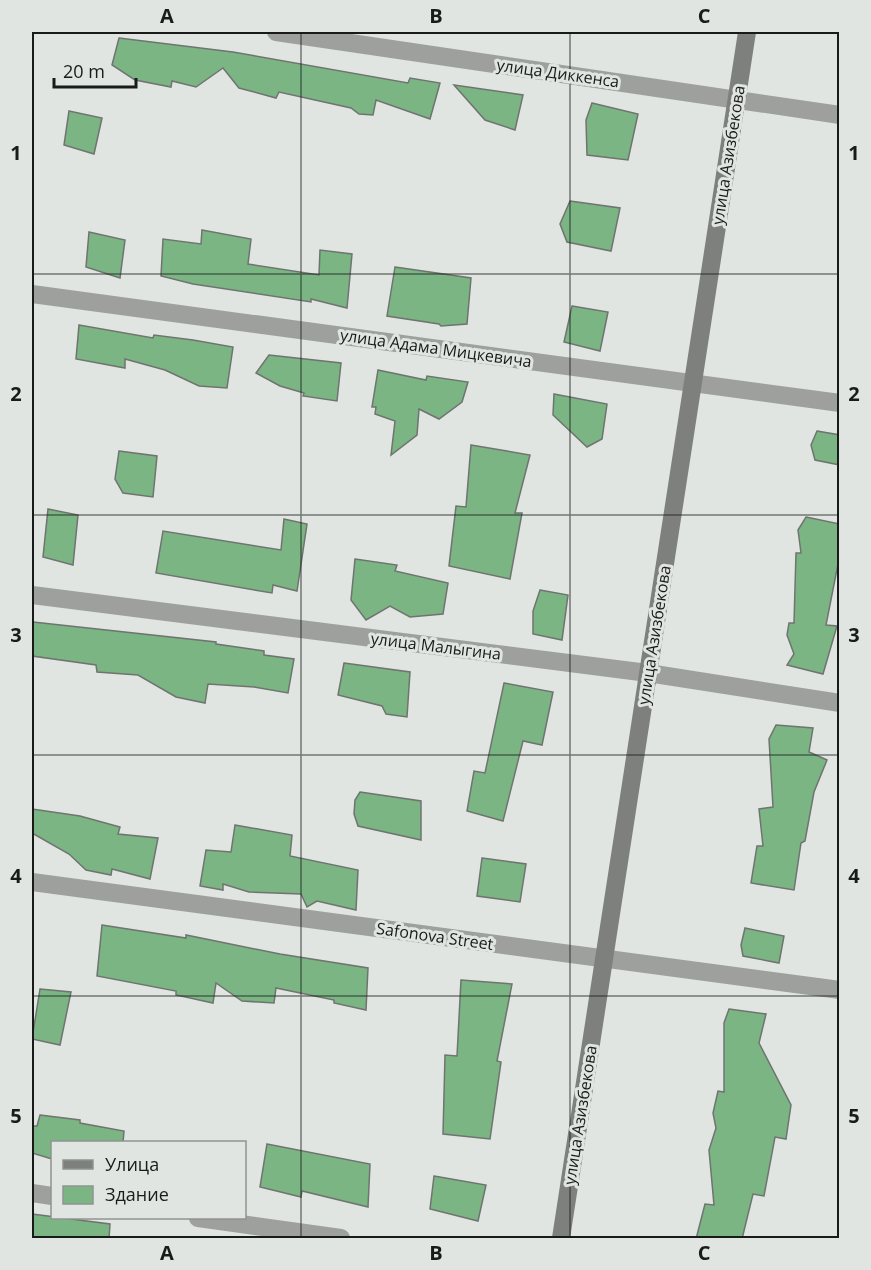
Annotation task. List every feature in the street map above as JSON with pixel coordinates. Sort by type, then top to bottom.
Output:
[{"type":"main road","name":"улица Азизбекова","points":[[561,1239],[747,32]]},
{"type":"street","name":"улица Диккенса","points":[[276,32],[840,115]]},
{"type":"street","name":"улица Адама Мицкевича","points":[[32,294],[840,403]]},
{"type":"street","name":"улица Малыгина","points":[[32,595],[648,673],[840,704]]},
{"type":"street","name":"Safonova Street","points":[[32,882],[840,990]]},
{"type":"street","points":[[32,1193],[51,1196]]},
{"type":"street","points":[[205,1219],[341,1239]]},
{"type":"building","points":[[119,38],[233,52],[408,83],[410,78],[440,83],[430,119],[376,100],[373,115],[359,114],[351,108],[279,92],[276,98],[239,88],[223,68],[196,87],[172,81],[171,87],[135,80],[112,65]]},
{"type":"building","points":[[454,85],[523,95],[515,130],[485,120]]},
{"type":"building","points":[[592,103],[638,114],[628,160],[587,155],[586,120]]},
{"type":"building","points":[[69,111],[102,118],[94,154],[64,145]]},
{"type":"building","points":[[570,201],[620,208],[611,251],[567,242],[560,224]]},
{"type":"building","points":[[202,230],[251,239],[248,264],[319,275],[320,250],[352,254],[347,308],[311,299],[311,302],[193,284],[161,276],[163,239],[201,244]]},
{"type":"building","points":[[89,232],[125,240],[120,278],[86,267]]},
{"type":"building","points":[[395,267],[471,278],[467,324],[441,326],[387,316]]},
{"type":"building","points":[[572,306],[608,312],[600,351],[564,342]]},
{"type":"building","points":[[79,325],[153,338],[154,335],[233,347],[227,388],[199,386],[165,370],[125,359],[125,368],[76,359]]},
{"type":"building","points":[[269,355],[341,363],[337,401],[303,396],[304,393],[280,386],[256,373]]},
{"type":"building","points":[[378,370],[426,380],[427,376],[468,382],[462,402],[439,419],[419,409],[417,435],[391,455],[395,421],[375,414],[376,407],[372,407]]},
{"type":"building","points":[[554,394],[607,404],[602,439],[587,447],[553,415]]},
{"type":"building","points":[[817,431],[840,435],[840,465],[815,460],[811,445]]},
{"type":"building","points":[[471,445],[530,455],[515,513],[522,513],[510,579],[449,566],[456,506],[466,507]]},
{"type":"building","points":[[119,451],[157,456],[153,497],[123,493],[115,479]]},
{"type":"building","points":[[48,509],[78,515],[73,565],[43,557]]},
{"type":"building","points":[[806,517],[840,524],[840,554],[826,625],[837,626],[823,674],[787,665],[794,654],[787,635],[789,623],[794,623],[796,553],[801,553],[798,530]]},
{"type":"building","points":[[284,519],[307,524],[297,591],[273,585],[272,593],[156,573],[163,531],[281,550]]},
{"type":"building","points":[[355,559],[397,565],[395,571],[448,583],[443,614],[410,617],[390,606],[366,620],[351,600]]},
{"type":"building","points":[[540,590],[568,595],[562,640],[533,634],[533,611]]},
{"type":"building","points":[[33,622],[216,642],[216,644],[264,651],[264,655],[294,659],[288,693],[254,687],[208,684],[205,703],[176,697],[138,675],[97,672],[96,665],[32,656]]},
{"type":"building","points":[[344,663],[410,672],[407,717],[386,714],[382,706],[338,695]]},
{"type":"building","points":[[504,683],[553,692],[542,745],[523,741],[503,821],[467,811],[474,771],[485,773]]},
{"type":"building","points":[[776,725],[813,728],[809,752],[827,760],[814,792],[805,841],[801,843],[794,890],[751,883],[757,846],[763,846],[759,809],[773,807],[769,739]]},
{"type":"building","points":[[360,792],[421,801],[421,840],[358,826],[354,814],[355,800]]},
{"type":"building","points":[[32,809],[80,816],[120,827],[118,834],[158,838],[150,879],[112,869],[111,875],[86,870],[69,854],[32,833]]},
{"type":"building","points":[[235,825],[292,835],[290,856],[358,870],[356,910],[317,901],[307,907],[301,894],[249,892],[223,884],[223,890],[200,886],[206,850],[231,852]]},
{"type":"building","points":[[482,858],[526,864],[520,902],[477,896]]},
{"type":"building","points":[[102,925],[186,938],[186,935],[280,954],[368,968],[366,1010],[334,1003],[334,1000],[276,988],[274,1003],[242,1001],[216,983],[213,1003],[176,995],[176,991],[97,976]]},
{"type":"building","points":[[745,928],[784,936],[779,963],[743,956],[741,945]]},
{"type":"building","points":[[461,980],[512,984],[497,1061],[501,1062],[490,1139],[443,1134],[445,1055],[457,1056]]},
{"type":"building","points":[[40,989],[71,992],[60,1045],[32,1039]]},
{"type":"building","points":[[729,1009],[766,1014],[759,1043],[791,1105],[786,1139],[775,1137],[764,1196],[753,1194],[742,1239],[696,1239],[705,1204],[714,1205],[709,1150],[716,1128],[713,1113],[718,1091],[724,1092],[724,1023]]},
{"type":"building","points":[[40,1115],[80,1120],[80,1123],[124,1131],[123,1141],[51,1141],[51,1159],[32,1153],[32,1126],[37,1126]]},
{"type":"building","points":[[267,1144],[370,1164],[368,1207],[302,1191],[301,1197],[260,1187]]},
{"type":"building","points":[[434,1176],[486,1185],[478,1221],[430,1209]]},
{"type":"building","points":[[32,1214],[51,1216],[51,1219],[110,1224],[109,1239],[32,1239]]}]
